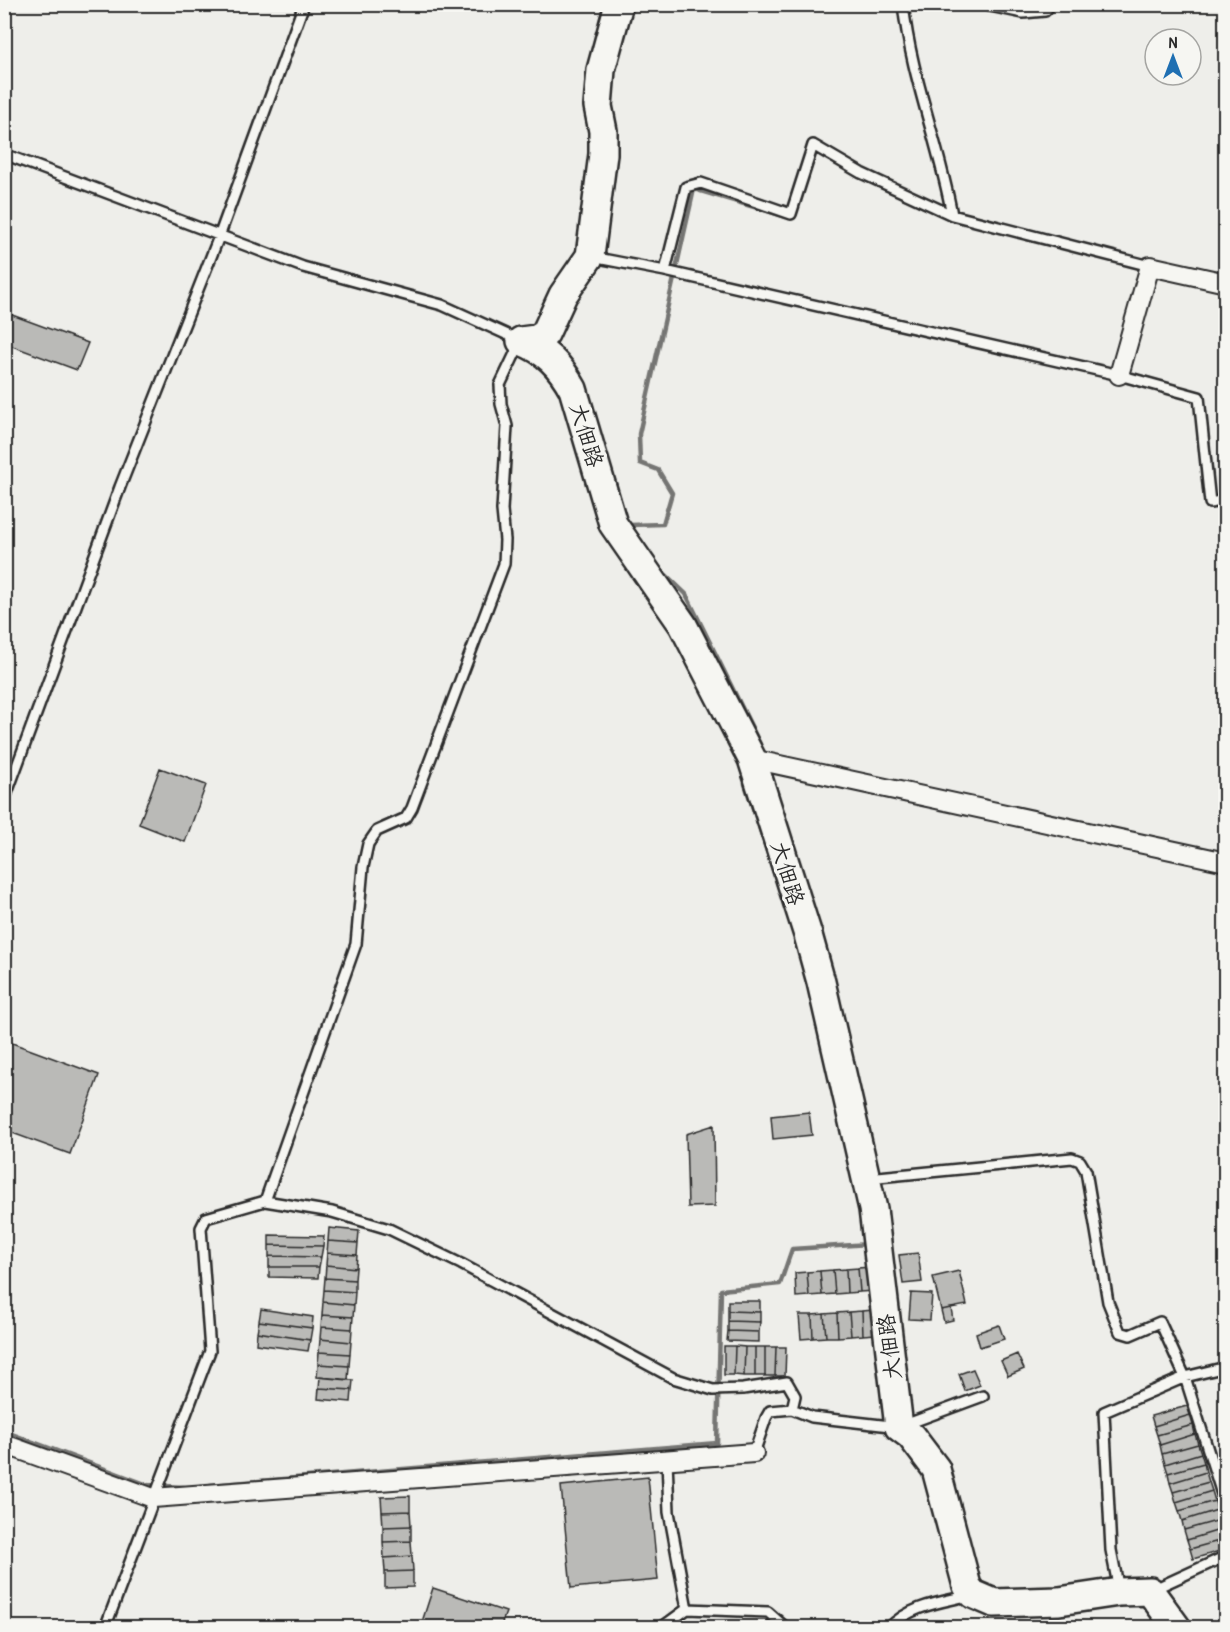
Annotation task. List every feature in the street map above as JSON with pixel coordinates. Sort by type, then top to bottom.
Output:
[{"type":"street","points":[[521,341],[536,339],[545,334],[563,295],[590,256],[603,154],[603,131],[597,106],[601,70],[619,4]]},
{"type":"street","points":[[1119,375],[1150,266],[1226,283]]},
{"type":"street","name":"大佃路","points":[[521,341],[539,348],[562,368],[573,388],[613,524],[684,625],[752,759],[822,982],[873,1209],[899,1427]]},
{"type":"street","points":[[752,759],[1226,862]]},
{"type":"street","points":[[899,1427],[911,1436],[936,1469],[967,1586],[973,1594],[994,1603],[1059,1601],[1119,1592],[1150,1591],[1177,1628]]},
{"type":"street","points":[[4,1444],[153,1498],[754,1454]]},
{"type":"lane","points":[[4,801],[120,487],[220,234],[304,4]]},
{"type":"lane","points":[[903,4],[908,46],[943,164],[952,215]]},
{"type":"lane","points":[[980,4],[1023,13],[1045,11],[1051,4]]},
{"type":"lane","points":[[665,271],[686,187],[701,183],[791,214],[813,145],[861,173],[952,215],[1150,266]]},
{"type":"lane","points":[[4,154],[303,267],[442,305],[521,341],[500,385],[501,404],[507,426],[502,510],[506,540],[504,564],[412,808],[406,818],[377,831],[368,844],[363,867],[356,944],[265,1201]]},
{"type":"lane","points":[[590,256],[665,271],[1119,375],[1199,396],[1210,503],[1226,500]]},
{"type":"lane","points":[[866,1178],[1072,1158],[1080,1161],[1086,1171],[1108,1302],[1120,1332],[1130,1335],[1161,1322],[1185,1377],[1226,1507]]},
{"type":"lane","points":[[105,1628],[210,1351],[201,1228],[206,1218],[265,1201],[332,1212],[389,1229],[462,1264],[673,1378],[713,1390],[743,1389],[787,1382],[795,1396],[792,1409]]},
{"type":"lane","points":[[1119,1592],[1111,1550],[1104,1412],[1185,1377],[1226,1366]]},
{"type":"lane","points":[[754,1454],[770,1412],[792,1409],[812,1417],[899,1427],[983,1396]]},
{"type":"lane","points":[[667,1459],[669,1512],[687,1609]]},
{"type":"lane","points":[[1150,1591],[1226,1556]]},
{"type":"lane","points":[[889,1628],[910,1610],[973,1594]]},
{"type":"lane","points":[[661,1628],[687,1609],[768,1612],[786,1628]]},
{"type":"building","points":[[4,312],[88,343],[77,370],[4,343]]},
{"type":"building","points":[[160,768],[206,785],[185,842],[139,824]]},
{"type":"building","points":[[4,1040],[99,1075],[70,1154],[4,1130]]},
{"type":"building","points":[[809,1112],[812,1135],[773,1139],[771,1116]]},
{"type":"building","points":[[714,1125],[715,1206],[688,1207],[686,1134]]},
{"type":"building","points":[[329,1228],[359,1231],[358,1243],[328,1241]]},
{"type":"building","points":[[269,1235],[324,1236],[323,1246],[269,1245]]},
{"type":"building","points":[[328,1241],[358,1243],[357,1255],[327,1253]]},
{"type":"building","points":[[269,1245],[323,1246],[321,1257],[269,1256]]},
{"type":"building","points":[[327,1253],[357,1255],[356,1268],[326,1265]]},
{"type":"building","points":[[918,1253],[922,1282],[903,1284],[899,1255]]},
{"type":"building","points":[[269,1256],[321,1257],[319,1267],[269,1267]]},
{"type":"building","points":[[326,1265],[356,1268],[355,1280],[325,1278]]},
{"type":"building","points":[[269,1267],[319,1267],[318,1278],[269,1277]]},
{"type":"building","points":[[871,1267],[873,1291],[860,1292],[858,1268]]},
{"type":"building","points":[[858,1268],[860,1292],[847,1293],[846,1269]]},
{"type":"building","points":[[846,1269],[847,1293],[835,1294],[833,1270]]},
{"type":"building","points":[[833,1270],[835,1294],[822,1295],[820,1271]]},
{"type":"building","points":[[820,1271],[822,1295],[809,1296],[807,1272]]},
{"type":"building","points":[[959,1271],[967,1305],[941,1310],[933,1277]]},
{"type":"building","points":[[807,1272],[809,1296],[796,1297],[795,1273]]},
{"type":"building","points":[[325,1278],[355,1280],[355,1292],[324,1290]]},
{"type":"building","points":[[324,1290],[355,1292],[354,1305],[323,1302]]},
{"type":"building","points":[[911,1293],[932,1294],[930,1320],[909,1319]]},
{"type":"building","points":[[728,1301],[760,1301],[760,1312],[728,1311]]},
{"type":"building","points":[[323,1302],[354,1305],[353,1317],[322,1315]]},
{"type":"building","points":[[951,1308],[953,1320],[944,1322],[941,1310]]},
{"type":"building","points":[[261,1309],[313,1317],[312,1328],[259,1321]]},
{"type":"building","points":[[874,1310],[876,1334],[863,1335],[862,1311]]},
{"type":"building","points":[[728,1311],[760,1312],[760,1322],[728,1321]]},
{"type":"building","points":[[862,1311],[863,1335],[851,1336],[849,1312]]},
{"type":"building","points":[[849,1312],[851,1336],[838,1337],[837,1313]]},
{"type":"building","points":[[837,1313],[838,1337],[826,1337],[824,1314]]},
{"type":"building","points":[[824,1314],[826,1337],[813,1338],[812,1315]]},
{"type":"building","points":[[322,1315],[353,1317],[352,1329],[321,1327]]},
{"type":"building","points":[[799,1315],[812,1315],[813,1338],[801,1339]]},
{"type":"building","points":[[259,1321],[312,1328],[310,1340],[257,1332]]},
{"type":"building","points":[[728,1321],[760,1322],[759,1332],[728,1331]]},
{"type":"building","points":[[999,1325],[1004,1339],[980,1347],[976,1333]]},
{"type":"building","points":[[321,1327],[352,1329],[351,1342],[320,1339]]},
{"type":"building","points":[[728,1331],[759,1332],[759,1342],[727,1341]]},
{"type":"building","points":[[257,1332],[310,1340],[308,1351],[256,1344]]},
{"type":"building","points":[[320,1339],[351,1342],[350,1354],[319,1352]]},
{"type":"building","points":[[724,1346],[735,1346],[734,1375],[724,1375]]},
{"type":"building","points":[[735,1346],[745,1347],[744,1376],[734,1375]]},
{"type":"building","points":[[745,1347],[755,1347],[755,1376],[744,1376]]},
{"type":"building","points":[[755,1347],[765,1347],[765,1376],[755,1376]]},
{"type":"building","points":[[765,1347],[776,1347],[775,1376],[765,1376]]},
{"type":"building","points":[[776,1347],[786,1347],[785,1376],[775,1376]]},
{"type":"building","points":[[319,1352],[350,1354],[349,1366],[318,1364]]},
{"type":"building","points":[[1017,1354],[1024,1369],[1008,1376],[1001,1361]]},
{"type":"building","points":[[318,1364],[349,1366],[348,1380],[317,1377]]},
{"type":"building","points":[[973,1369],[980,1385],[965,1391],[959,1374]]},
{"type":"building","points":[[320,1377],[353,1380],[352,1390],[319,1388]]},
{"type":"building","points":[[319,1388],[352,1390],[351,1402],[318,1399]]},
{"type":"building","points":[[1187,1406],[1190,1415],[1154,1426],[1151,1416]]},
{"type":"building","points":[[1190,1415],[1193,1425],[1157,1435],[1154,1426]]},
{"type":"building","points":[[1193,1425],[1195,1434],[1160,1445],[1157,1435]]},
{"type":"building","points":[[1195,1434],[1198,1444],[1162,1454],[1160,1445]]},
{"type":"building","points":[[1198,1444],[1201,1453],[1165,1464],[1162,1454]]},
{"type":"building","points":[[1201,1453],[1204,1463],[1168,1473],[1165,1464]]},
{"type":"building","points":[[1204,1463],[1206,1472],[1170,1483],[1168,1473]]},
{"type":"building","points":[[1206,1472],[1209,1482],[1173,1492],[1170,1483]]},
{"type":"building","points":[[648,1477],[658,1580],[571,1588],[561,1486]]},
{"type":"building","points":[[1209,1482],[1212,1491],[1176,1502],[1173,1492]]},
{"type":"building","points":[[1212,1491],[1215,1501],[1179,1511],[1176,1502]]},
{"type":"building","points":[[410,1496],[410,1511],[382,1512],[381,1497]]},
{"type":"building","points":[[1215,1501],[1217,1510],[1182,1521],[1179,1511]]},
{"type":"building","points":[[1217,1510],[1220,1520],[1184,1530],[1182,1521]]},
{"type":"building","points":[[410,1511],[411,1526],[383,1527],[382,1512]]},
{"type":"building","points":[[1220,1520],[1223,1529],[1187,1540],[1184,1530]]},
{"type":"building","points":[[411,1526],[411,1541],[383,1542],[383,1527]]},
{"type":"building","points":[[1223,1529],[1226,1539],[1190,1549],[1187,1540]]},
{"type":"building","points":[[1226,1539],[1226,1549],[1193,1559],[1190,1549]]},
{"type":"building","points":[[411,1541],[412,1556],[384,1558],[383,1542]]},
{"type":"building","points":[[412,1556],[413,1571],[385,1572],[384,1558]]},
{"type":"building","points":[[413,1571],[413,1587],[385,1588],[385,1572]]},
{"type":"building","points":[[433,1588],[506,1612],[500,1628],[420,1628]]},
{"type":"waterway","points":[[633,530],[630,525],[663,524],[672,493],[658,470],[640,463],[639,434],[694,189],[784,216]]},
{"type":"waterway","points":[[657,566],[686,594],[760,744],[759,748]]},
{"type":"waterway","points":[[747,778],[745,784],[786,909]]},
{"type":"waterway","points":[[210,1485],[717,1443],[721,1290],[780,1284],[792,1249],[869,1244]]},
{"type":"waterway","points":[[4,1431],[148,1485],[184,1487]]}]
